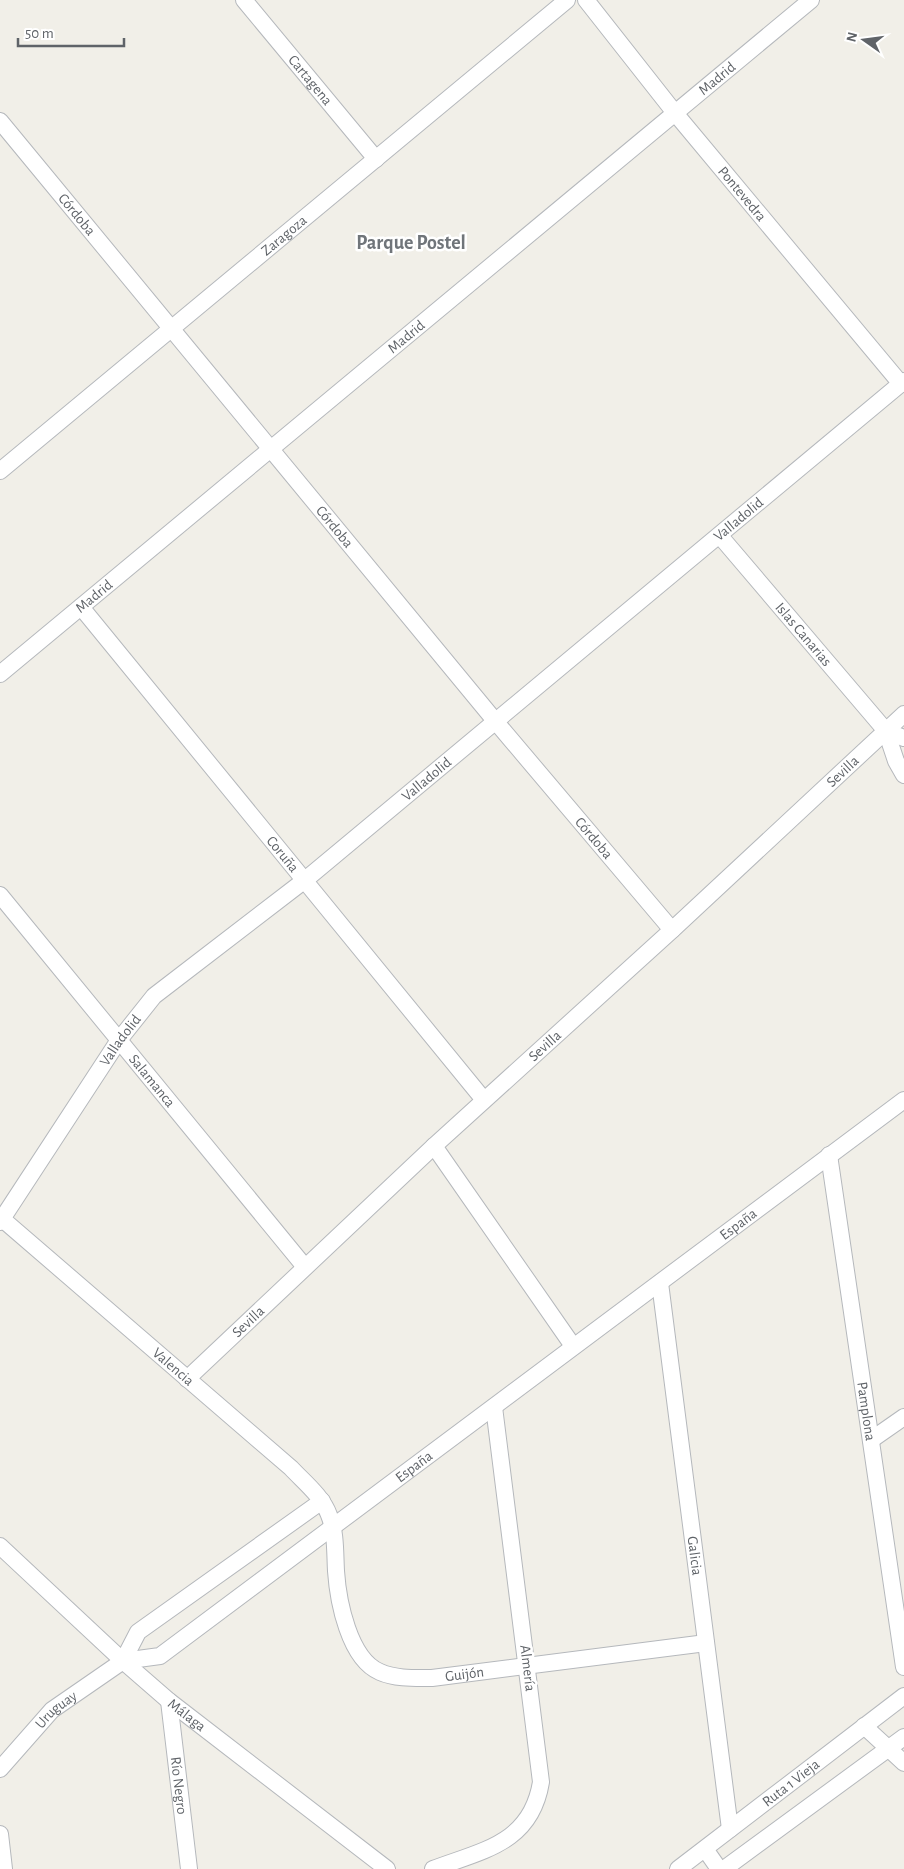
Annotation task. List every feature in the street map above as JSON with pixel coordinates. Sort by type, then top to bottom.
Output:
[{"type":"street","name":"Cartagena","points":[[244,0],[376,159]]},
{"type":"street","name":"Zaragoza","points":[[0,471],[567,0]]},
{"type":"street","name":"Pontevedra","points":[[586,0],[676,113],[902,382]]},
{"type":"street","name":"Madrid","points":[[0,674],[812,0]]},
{"type":"street","name":"Córdoba","points":[[0,121],[496,722],[672,930]]},
{"type":"street","name":"Valladolid","points":[[1,1219],[119,1040],[154,996],[305,880],[720,536],[902,382]]},
{"type":"street","name":"Islas Canarias","points":[[720,536],[886,731],[896,761],[904,775]]},
{"type":"street","name":"Coruña","points":[[81,607],[484,1100]]},
{"type":"street","name":"Sevilla","points":[[188,1379],[434,1146],[672,930],[904,714]]},
{"type":"street","name":"Islas Canarias","points":[[886,731],[904,738]]},
{"type":"street","name":"Salamanca","points":[[0,895],[305,1267]]},
{"type":"street","name":"España","points":[[123,1661],[160,1656],[904,1100]]},
{"type":"street","points":[[434,1146],[573,1346]]},
{"type":"street","name":"Pamplona","points":[[829,1155],[901,1627],[904,1667]]},
{"type":"street","name":"Valencia","points":[[1,1219],[291,1468],[322,1501],[333,1527]]},
{"type":"street","name":"Galicia","points":[[660,1283],[730,1829]]},
{"type":"street","name":"Almería","points":[[433,1869],[486,1850],[512,1836],[527,1821],[538,1801],[541,1782],[540,1760],[494,1407]]},
{"type":"street","points":[[871,1440],[904,1416]]},
{"type":"street","points":[[123,1661],[138,1632],[322,1501]]},
{"type":"street","name":"Guijón","points":[[333,1527],[337,1582],[347,1626],[361,1657],[370,1666],[395,1676],[423,1678],[527,1667],[706,1643]]},
{"type":"street","name":"Málaga","points":[[0,1546],[123,1661],[169,1701],[386,1869]]},
{"type":"street","name":"Uruguay","points":[[0,1769],[52,1710],[123,1661]]},
{"type":"street","name":"Ruta 1 Vieja","points":[[678,1869],[904,1696]]},
{"type":"street","name":"Río Negro","points":[[169,1701],[189,1869]]},
{"type":"street","points":[[864,1726],[904,1763]]},
{"type":"street","points":[[724,1869],[904,1737]]},
{"type":"street","points":[[0,1834],[4,1869]]},
{"type":"street","points":[[705,1849],[719,1869]]},
{"type":"district","name":"Parque Postel","points":[[411,242]]}]
